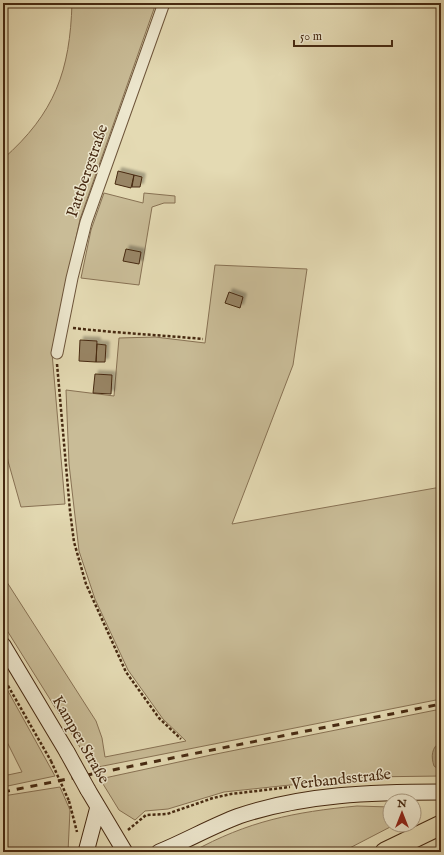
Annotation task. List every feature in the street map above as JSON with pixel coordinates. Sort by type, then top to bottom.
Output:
[{"type":"highway","points":[[385,852],[441,825]]},
{"type":"main road","name":"Kamper Straße","points":[[3,645],[121,846]]},
{"type":"main road","name":"Verbandsstraße","points":[[158,852],[175,848],[238,816],[271,807],[318,798],[441,792]]},
{"type":"main road","points":[[86,852],[98,807]]},
{"type":"street","name":"Pattbergstraße","points":[[57,353],[86,222],[164,3]]},
{"type":"path","points":[[62,327],[122,334],[203,339]]},
{"type":"path","points":[[57,353],[59,398],[70,511],[74,542],[86,584],[126,672],[159,718],[181,739]]},
{"type":"path","points":[[3,677],[51,761],[69,801]]},
{"type":"path","points":[[121,846],[146,815],[167,814],[213,798],[231,794],[292,787]]},
{"type":"shaded area","points":[[72,3],[156,3],[80,219],[52,353],[65,504],[21,507],[8,461],[3,431],[3,159],[21,142],[35,125],[47,107],[56,89],[68,50]]},
{"type":"shaded area","points":[[104,193],[143,203],[144,193],[175,196],[175,203],[164,203],[152,207],[139,285],[81,278],[91,230]]},
{"type":"shaded area","points":[[215,265],[307,269],[293,365],[232,524],[441,487],[441,699],[93,768],[3,624],[3,576],[96,721],[102,738],[105,757],[186,741],[163,719],[128,670],[95,599],[79,551],[69,464],[66,390],[114,396],[119,338],[155,337],[205,343]]},
{"type":"shaded area","points":[[3,682],[55,776],[3,787],[3,776],[22,772],[3,734]]},
{"type":"shaded area","points":[[441,709],[441,776],[366,777],[224,792],[168,809],[145,811],[135,820],[119,810],[100,779],[211,755]]},
{"type":"shaded area","points":[[441,742],[441,771],[434,766],[432,756],[435,747]]},
{"type":"shaded area","points":[[60,787],[70,810],[68,852],[3,852],[3,796]]},
{"type":"shaded area","points":[[357,806],[382,807],[382,831],[342,852],[192,852],[213,841],[252,825],[292,815]]},
{"type":"building","points":[[118,171],[134,175],[131,188],[115,184]]},
{"type":"building","points":[[134,175],[142,177],[140,187],[132,187]]},
{"type":"building","points":[[126,249],[141,252],[139,264],[123,261]]},
{"type":"building","points":[[229,292],[243,297],[240,308],[225,303]]},
{"type":"building","points":[[80,340],[97,341],[96,362],[79,361]]},
{"type":"building","points":[[97,344],[106,345],[105,362],[96,362]]},
{"type":"building","points":[[95,374],[112,375],[111,394],[93,393]]},
{"type":"railway","points":[[3,792],[441,704]]}]
